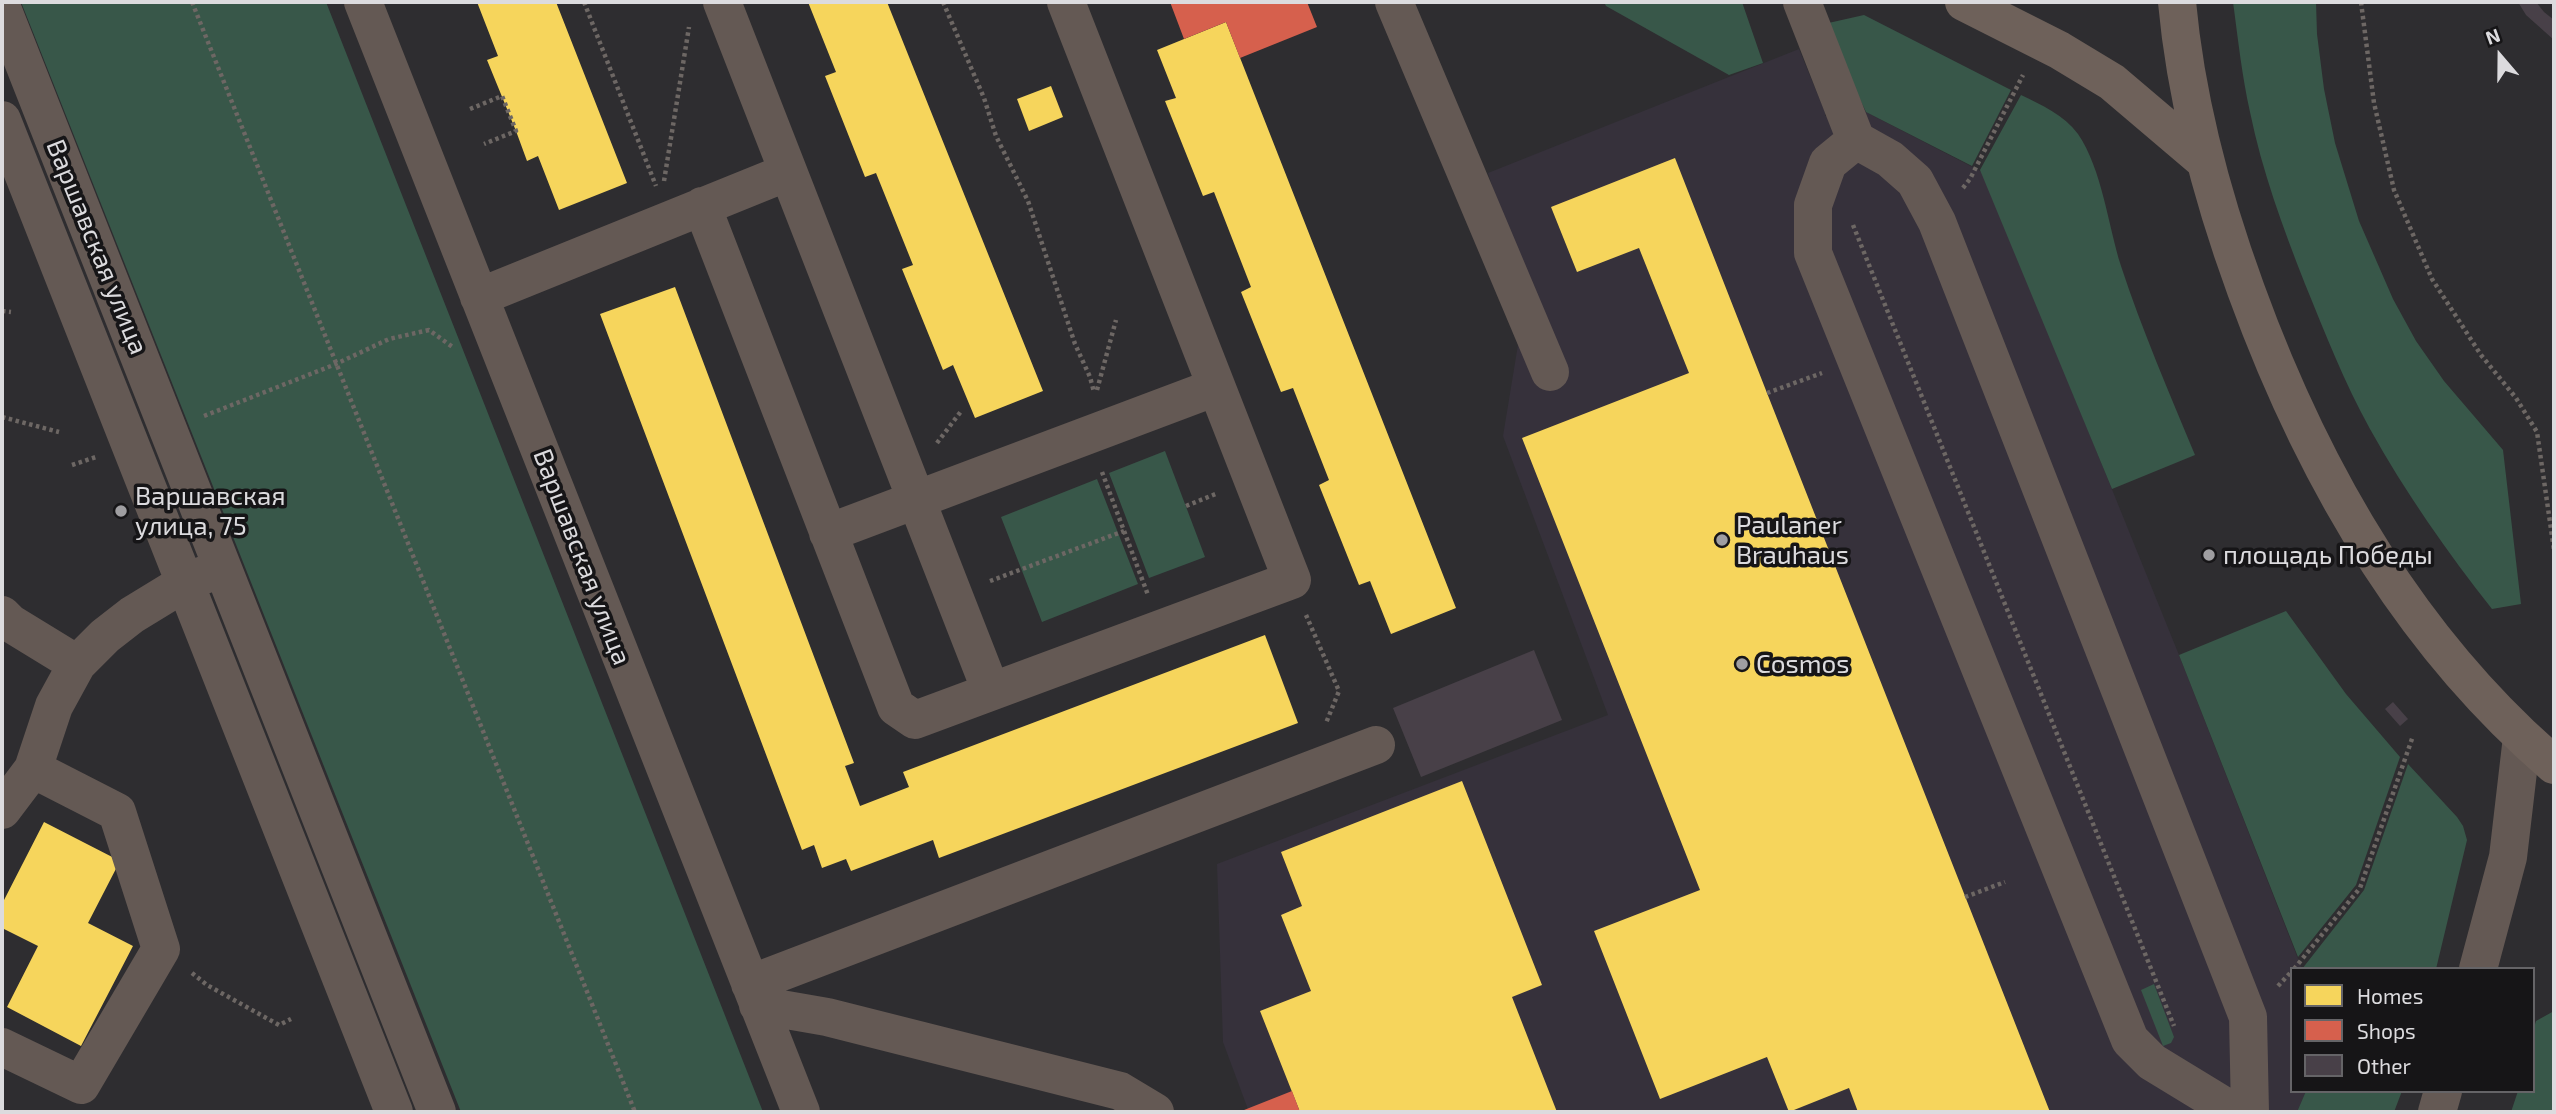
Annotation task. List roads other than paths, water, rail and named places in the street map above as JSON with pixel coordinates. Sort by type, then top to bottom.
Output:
[{"type":"main road","points":[[1964,2],[2059,50],[2112,82],[2206,161]]},
{"type":"main road","points":[[2177,2],[2190,95],[2237,267],[2265,343],[2327,476],[2372,551],[2455,666],[2522,737],[2554,765]]},
{"type":"street","name":"Варшавская улица","points":[[363,2],[801,1112]]},
{"type":"street","points":[[677,208],[828,533],[896,706],[915,720],[1292,580],[1066,2]]},
{"type":"street","points":[[1394,2],[1550,372]]},
{"type":"street","points":[[1802,2],[1856,140],[1890,159],[1915,181],[1937,222],[2248,1017],[2250,1112]]},
{"type":"street","name":"Варшавская улица","points":[[2,8],[170,428],[221,568],[437,1112]]},
{"type":"street","points":[[706,8],[788,172],[991,691]]},
{"type":"street","name":"Варшавская улица","points":[[2,120],[394,1112]]},
{"type":"street","points":[[1856,140],[1828,163],[1813,205],[1813,253],[2130,1040],[2152,1062],[2234,1112]]},
{"type":"street","points":[[480,297],[677,208],[788,172]]},
{"type":"street","points":[[828,533],[1216,387]]},
{"type":"street","points":[[2,810],[33,769],[54,706],[76,664],[132,615],[186,582],[221,568]]},
{"type":"street","points":[[2,615],[10,623],[76,664]]},
{"type":"street","points":[[2479,967],[2508,857],[2522,737]]},
{"type":"street","points":[[754,994],[1376,745]]},
{"type":"street","points":[[2,1046],[81,1085],[161,949],[117,812],[33,769]]},
{"type":"street","points":[[754,994],[827,1017],[1120,1091],[1155,1112]]},
{"type":"street","points":[[2437,1112],[2442,1093]]},
{"type":"place","name":"Варшавская улица, 75","points":[[121,511]]},
{"type":"place","name":"Paulaner Brauhaus","points":[[1722,540]]},
{"type":"place","name":"площадь Победы","points":[[2209,555]]},
{"type":"place","name":"Cosmos","points":[[1742,664]]}]
